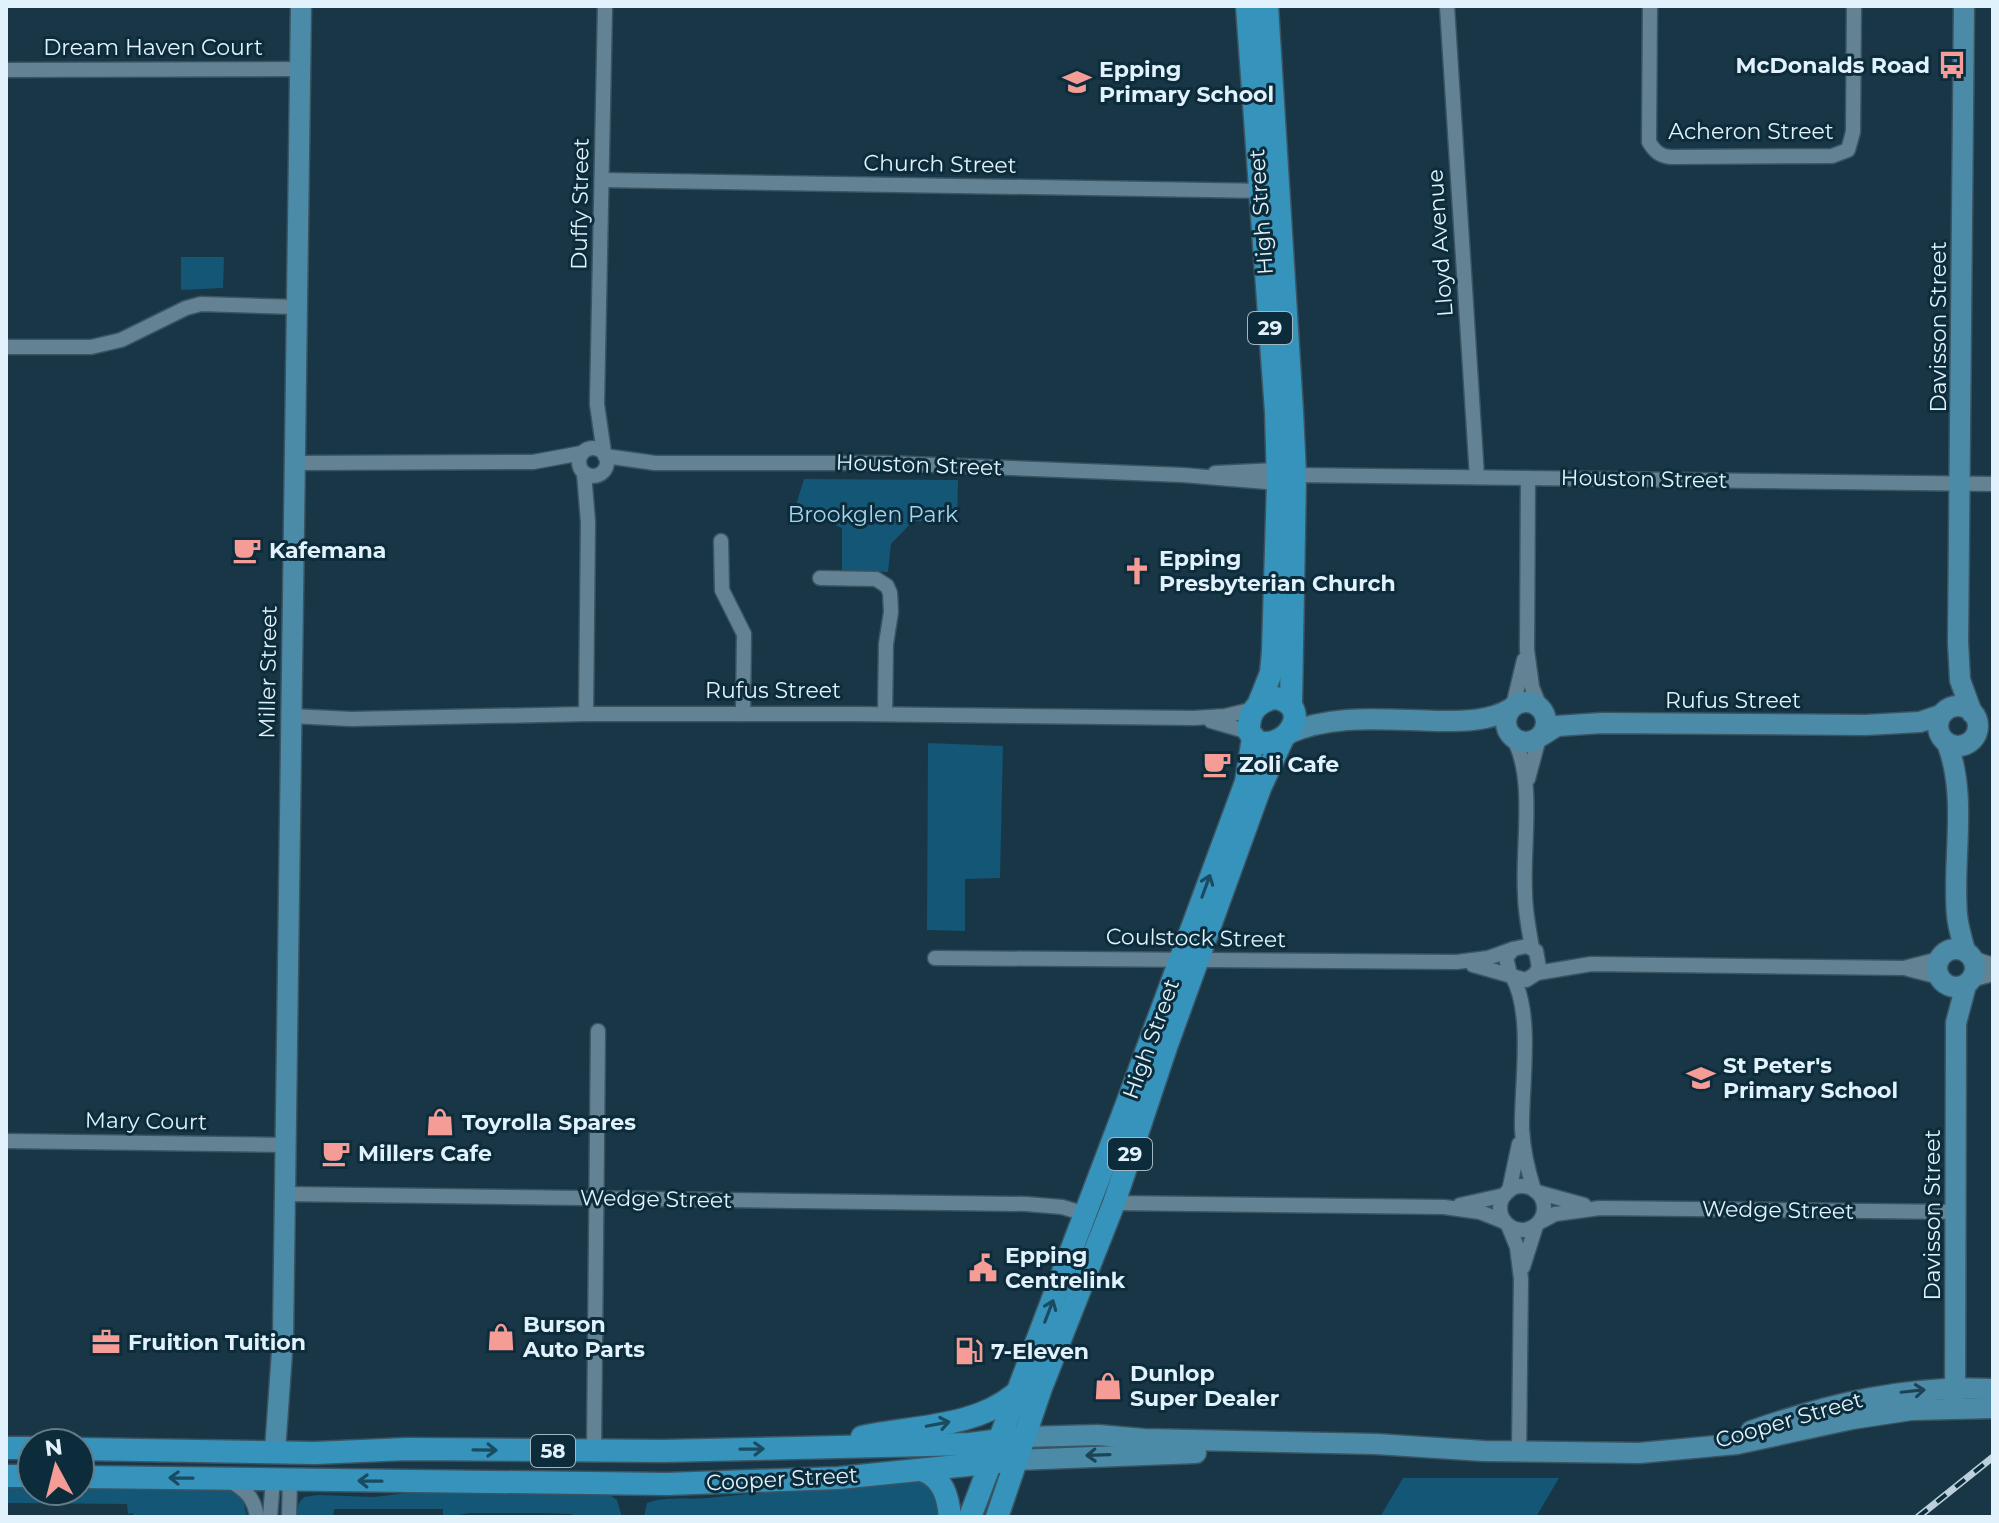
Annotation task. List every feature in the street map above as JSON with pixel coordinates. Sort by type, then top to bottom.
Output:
[{"type":"main road","name":"High Street","points":[[1247,6],[1269,191]]},
{"type":"main road","name":"High Street","points":[[1267,6],[1269,191],[1292,705]]},
{"type":"main road","name":"High Street","points":[[1257,706],[1271,673],[1283,476]]},
{"type":"main road","points":[[1257,706],[1276,698],[1292,705]]},
{"type":"main road","name":"29","points":[[1284,737],[1294,720],[1292,705]]},
{"type":"main road","name":"29","points":[[1251,735],[1249,724],[1257,706]]},
{"type":"main road","name":"High Street","points":[[997,1517],[1024,1437],[1114,1203],[1246,782],[1251,735]]},
{"type":"main road","points":[[1251,735],[1265,744],[1284,737]]},
{"type":"main road","name":"High Street","points":[[970,1517],[1088,1207],[1264,778],[1284,737]]},
{"type":"main road","name":"Wedge Street","points":[[1088,1207],[1114,1203]]},
{"type":"main road","name":"58","points":[[806,1449],[967,1418],[993,1410],[1016,1393]]},
{"type":"main road","name":"Cooper Street","points":[[96,1449],[282,1452],[806,1449],[970,1444],[1024,1437]]},
{"type":"main road","points":[[594,1451],[637,1470],[642,1485]]},
{"type":"main road","points":[[282,1452],[282,1480]]},
{"type":"main road","name":"Cooper Street","points":[[96,1477],[642,1485],[749,1483],[1017,1460]]},
{"type":"main road","points":[[922,1470],[936,1477],[947,1494],[950,1517]]},
{"type":"street","name":"Miller Street","points":[[282,1452],[301,6]]},
{"type":"street","name":"Duffy Street","points":[[583,452],[593,428],[597,404],[605,6]]},
{"type":"street","name":"Lloyd Avenue","points":[[1447,6],[1477,477]]},
{"type":"street","name":"Acheron Street","points":[[1650,6],[1648,134],[1654,151],[1662,156],[1686,157],[1832,156],[1848,150],[1853,132],[1854,6]]},
{"type":"street","name":"Davisson Street","points":[[1965,8],[1958,642],[1960,680],[1980,715]]},
{"type":"street","name":"Dream Haven Court","points":[[6,70],[300,69]]},
{"type":"street","name":"Church Street","points":[[602,180],[1269,191]]},
{"type":"street","points":[[6,347],[91,347],[121,340],[186,308],[201,304],[296,307]]},
{"type":"street","name":"Duffy Street","points":[[597,404],[604,455]]},
{"type":"street","points":[[596,449],[604,455],[607,465],[591,473],[578,464],[583,452],[596,449]]},
{"type":"street","name":"Houston Street","points":[[533,462],[583,452]]},
{"type":"street","name":"Houston Street","points":[[604,455],[655,463]]},
{"type":"street","name":"Houston Street","points":[[295,463],[533,462],[591,473],[655,463],[870,463],[1183,475],[1993,484]]},
{"type":"street","points":[[586,714],[591,473]]},
{"type":"street","points":[[1525,791],[1547,723],[1532,687],[1527,650],[1528,478]]},
{"type":"street","points":[[721,541],[722,590],[744,634],[743,714]]},
{"type":"street","points":[[820,578],[876,579],[887,586],[892,602],[886,644],[885,714]]},
{"type":"street","name":"Davisson Street","points":[[1942,714],[1958,642]]},
{"type":"street","points":[[1519,1452],[1521,1279],[1517,1247],[1500,1208],[1507,1193],[1522,1132],[1523,1029],[1520,998],[1506,958],[1514,948],[1524,894],[1525,791],[1522,762],[1505,723],[1527,650]]},
{"type":"street","points":[[1284,737],[1326,721],[1455,721],[1492,717],[1523,701],[1542,708]]},
{"type":"street","points":[[1292,705],[1357,720]]},
{"type":"street","name":"Rufus Street","points":[[291,722],[586,714],[1194,718],[1225,716],[1257,706]]},
{"type":"street","points":[[1958,741],[1978,728],[1980,715],[1955,707],[1942,714],[1939,731],[1958,741],[1993,732]]},
{"type":"street","name":"Rufus Street","points":[[1542,708],[1602,723]]},
{"type":"street","name":"Rufus Street","points":[[1540,737],[1557,726],[1602,723],[1865,725],[1920,722],[1942,714]]},
{"type":"street","name":"Rufus Street","points":[[1194,718],[1251,735]]},
{"type":"street","points":[[1455,721],[1526,742],[1540,737]]},
{"type":"street","name":"Rufus Street","points":[[1865,725],[1958,741]]},
{"type":"street","name":"Davisson Street","points":[[1955,1397],[1958,741]]},
{"type":"street","points":[[1523,1029],[1540,962],[1534,950],[1524,894]]},
{"type":"street","points":[[1514,948],[1527,946],[1591,964]]},
{"type":"street","name":"Coulstock Street","points":[[935,958],[1457,962],[1488,958],[1514,948]]},
{"type":"street","name":"Coulstock Street","points":[[1457,962],[1511,975]]},
{"type":"street","points":[[1511,975],[1521,980],[1536,974],[1591,964],[1904,968],[1993,965]]},
{"type":"street","points":[[1956,968],[1993,974]]},
{"type":"street","points":[[594,1451],[598,1031]]},
{"type":"street","points":[[1521,1279],[1544,1210],[1536,1191],[1522,1132]]},
{"type":"street","name":"Mary Court","points":[[6,1141],[286,1145]]},
{"type":"street","points":[[1507,1193],[1522,1186],[1536,1191]]},
{"type":"street","name":"Wedge Street","points":[[1536,1191],[1565,1202],[1600,1208]]},
{"type":"street","name":"Wedge Street","points":[[1444,1207],[1481,1202],[1507,1193]]},
{"type":"street","name":"Wedge Street","points":[[285,1194],[1088,1207]]},
{"type":"street","name":"Wedge Street","points":[[1114,1203],[1444,1207],[1480,1212],[1506,1224]]},
{"type":"street","name":"Wedge Street","points":[[1538,1224],[1555,1214],[1600,1208],[1956,1212]]},
{"type":"street","points":[[1506,1224],[1522,1230],[1538,1224]]},
{"type":"street","name":"Cooper Street","points":[[1024,1437],[1098,1435],[1519,1452],[1682,1450],[1762,1440],[1993,1389]]},
{"type":"street","name":"Cooper Street","points":[[1955,1397],[1993,1408]]},
{"type":"street","name":"Cooper Street","points":[[1017,1460],[1231,1452],[1435,1454],[1484,1451]]},
{"type":"street","points":[[226,1479],[245,1490],[253,1499],[257,1517]]},
{"type":"street","points":[[270,1517],[282,1480]]},
{"type":"street","points":[[282,1480],[289,1517]]},
{"type":"green space","points":[[181,257],[224,257],[223,288],[181,290]]},
{"type":"green space","name":"Brookglen Park","points":[[804,479],[958,480],[957,522],[913,521],[891,544],[888,572],[842,571],[842,528],[795,508]]},
{"type":"green space","points":[[928,743],[1003,746],[1000,878],[965,879],[965,931],[927,930]]},
{"type":"green space","points":[[1403,1478],[1559,1478],[1536,1517],[1380,1517]]},
{"type":"green space","points":[[922,1480],[936,1484],[946,1517],[644,1517],[647,1503],[662,1500]]},
{"type":"green space","points":[[6,1486],[16,1486],[16,1503],[6,1503]]},
{"type":"green space","points":[[96,1487],[231,1489],[242,1496],[247,1517],[133,1517],[133,1513],[128,1514],[127,1504],[96,1504]]},
{"type":"green space","points":[[423,1491],[607,1493],[617,1500],[622,1517],[471,1513],[443,1517],[443,1509],[334,1509],[333,1517],[295,1517],[304,1497],[374,1497]]},
{"type":"railway","points":[[1918,1517],[1993,1457]]},
{"type":"place","name":"McDonalds Road","points":[[1952,65]]},
{"type":"place","name":"Epping Primary School","points":[[1077,82]]},
{"type":"place","name":"Kafemana","points":[[247,550]]},
{"type":"place","name":"Epping Presbyterian Church","points":[[1137,571]]},
{"type":"place","name":"Zoli Cafe","points":[[1217,764]]},
{"type":"place","name":"St Peter's Primary School","points":[[1701,1078]]},
{"type":"place","name":"Toyrolla Spares","points":[[440,1122]]},
{"type":"place","name":"Millers Cafe","points":[[336,1153]]},
{"type":"place","name":"Epping Centrelink","points":[[983,1268]]},
{"type":"place","name":"Burson Auto Parts","points":[[501,1337]]},
{"type":"place","name":"Fruition Tuition","points":[[106,1342]]},
{"type":"place","name":"7-Eleven","points":[[969,1351]]},
{"type":"place","name":"Dunlop Super Dealer","points":[[1108,1386]]}]
